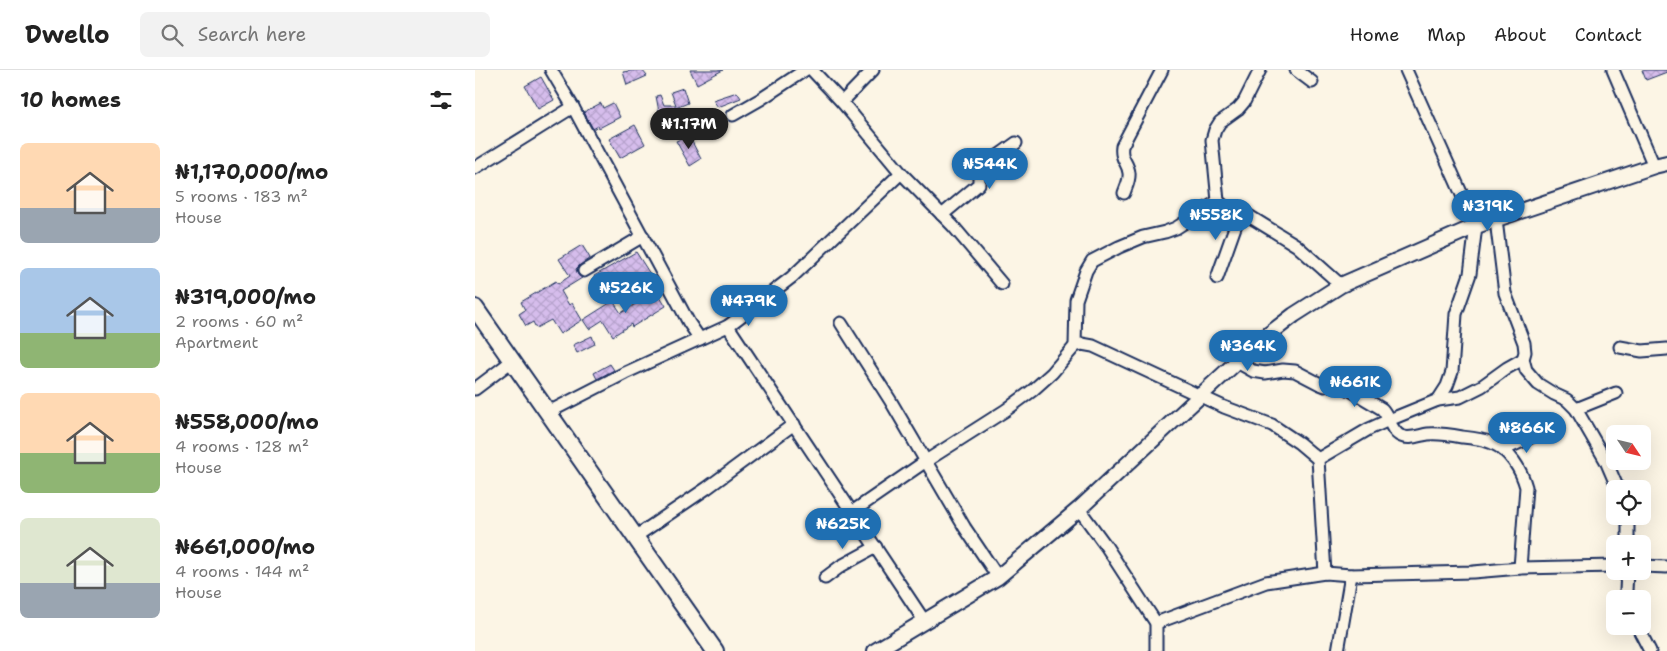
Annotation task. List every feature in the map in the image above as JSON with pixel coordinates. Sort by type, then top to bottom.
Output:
[{"type":"main road","points":[[477,316],[549,412],[715,651]]},
{"type":"street","points":[[551,70],[573,107],[689,323],[700,339]]},
{"type":"street","points":[[733,115],[805,70]]},
{"type":"street","points":[[812,70],[843,102],[901,173],[942,215],[1003,284]]},
{"type":"street","points":[[843,102],[873,70]]},
{"type":"street","points":[[1124,193],[1129,173],[1121,154],[1122,146],[1162,70]]},
{"type":"street","points":[[1260,70],[1244,102],[1220,122],[1215,130],[1212,140],[1217,201],[1225,207],[1249,216],[1296,245],[1341,286]]},
{"type":"street","points":[[1296,70],[1312,82]]},
{"type":"street","points":[[1406,70],[1476,226],[1470,274],[1456,314],[1453,372],[1438,400]]},
{"type":"street","points":[[875,651],[998,577],[1079,510],[1237,362],[1293,315],[1341,286],[1476,226],[1661,165],[1613,70]]},
{"type":"street","points":[[475,168],[573,107]]},
{"type":"street","points":[[942,215],[979,184],[979,171],[981,168],[1015,143]]},
{"type":"street","points":[[549,412],[728,326],[792,277],[901,173]]},
{"type":"street","points":[[1075,346],[1076,300],[1086,270],[1092,261],[1143,237],[1176,228],[1217,201]]},
{"type":"street","points":[[1217,278],[1240,212]]},
{"type":"street","points":[[1495,220],[1505,293],[1524,343],[1525,352],[1523,360],[1525,370],[1538,384],[1567,400],[1576,409],[1606,461],[1614,480]]},
{"type":"street","points":[[584,271],[643,236]]},
{"type":"street","points":[[841,323],[927,461],[965,528],[998,577]]},
{"type":"street","points":[[728,326],[925,622]]},
{"type":"street","points":[[852,512],[1007,410],[1052,373],[1075,346],[1082,344],[1093,346],[1200,396],[1272,425],[1319,459],[1325,573]]},
{"type":"street","points":[[1620,347],[1642,351],[1667,349]]},
{"type":"street","points":[[1319,459],[1369,429],[1389,420],[1438,400],[1460,397],[1482,386],[1507,368],[1523,360]]},
{"type":"street","points":[[475,390],[512,361]]},
{"type":"street","points":[[1237,362],[1253,371],[1265,373],[1283,370],[1295,372],[1325,386],[1334,384],[1345,386],[1382,409],[1396,432],[1401,436],[1408,438],[1427,434],[1442,434],[1492,442],[1503,450],[1509,455],[1523,475],[1526,487],[1520,568]]},
{"type":"street","points":[[1576,409],[1616,393]]},
{"type":"street","points":[[635,537],[707,488],[794,424]]},
{"type":"street","points":[[1503,450],[1540,433]]},
{"type":"street","points":[[1079,510],[1106,546],[1156,623],[1157,651]]},
{"type":"street","points":[[825,578],[841,566],[876,547]]},
{"type":"street","points":[[1156,623],[1266,582],[1325,573],[1351,575],[1606,566]]},
{"type":"street","points":[[1651,566],[1667,567]]},
{"type":"street","points":[[1339,651],[1351,575]]},
{"type":"street","points":[[1642,635],[1650,651]]},
{"type":"building","points":[[642,70],[647,76],[627,85],[623,72]]},
{"type":"building","points":[[690,70],[723,70],[697,84]]},
{"type":"building","points":[[1642,70],[1667,70],[1667,72],[1646,80]]},
{"type":"building","points":[[541,77],[554,100],[538,109],[525,86]]},
{"type":"building","points":[[683,88],[688,103],[666,112],[669,120],[657,128],[653,121],[660,117],[656,96],[660,95],[664,105],[676,105],[671,92]]},
{"type":"building","points":[[737,92],[741,98],[718,107],[713,100]]},
{"type":"building","points":[[601,103],[603,108],[613,103],[620,117],[599,128],[598,126],[593,129],[584,112]]},
{"type":"building","points":[[635,125],[645,144],[620,158],[609,139]]},
{"type":"building","points":[[689,136],[701,159],[690,166],[676,141]]},
{"type":"building","points":[[582,245],[590,258],[576,269],[578,275],[582,278],[561,291],[569,305],[572,303],[582,320],[560,334],[551,320],[536,328],[533,322],[526,326],[519,314],[525,310],[521,302],[556,281],[558,284],[570,276],[559,259]]},
{"type":"building","points":[[636,252],[650,274],[627,289],[626,287],[609,300],[594,276]]},
{"type":"building","points":[[657,291],[666,306],[632,327],[631,324],[613,336],[603,320],[589,329],[583,320],[613,301],[621,313]]},
{"type":"building","points":[[592,336],[595,344],[577,353],[573,345]]},
{"type":"building","points":[[610,364],[614,370],[597,379],[594,373]]}]
